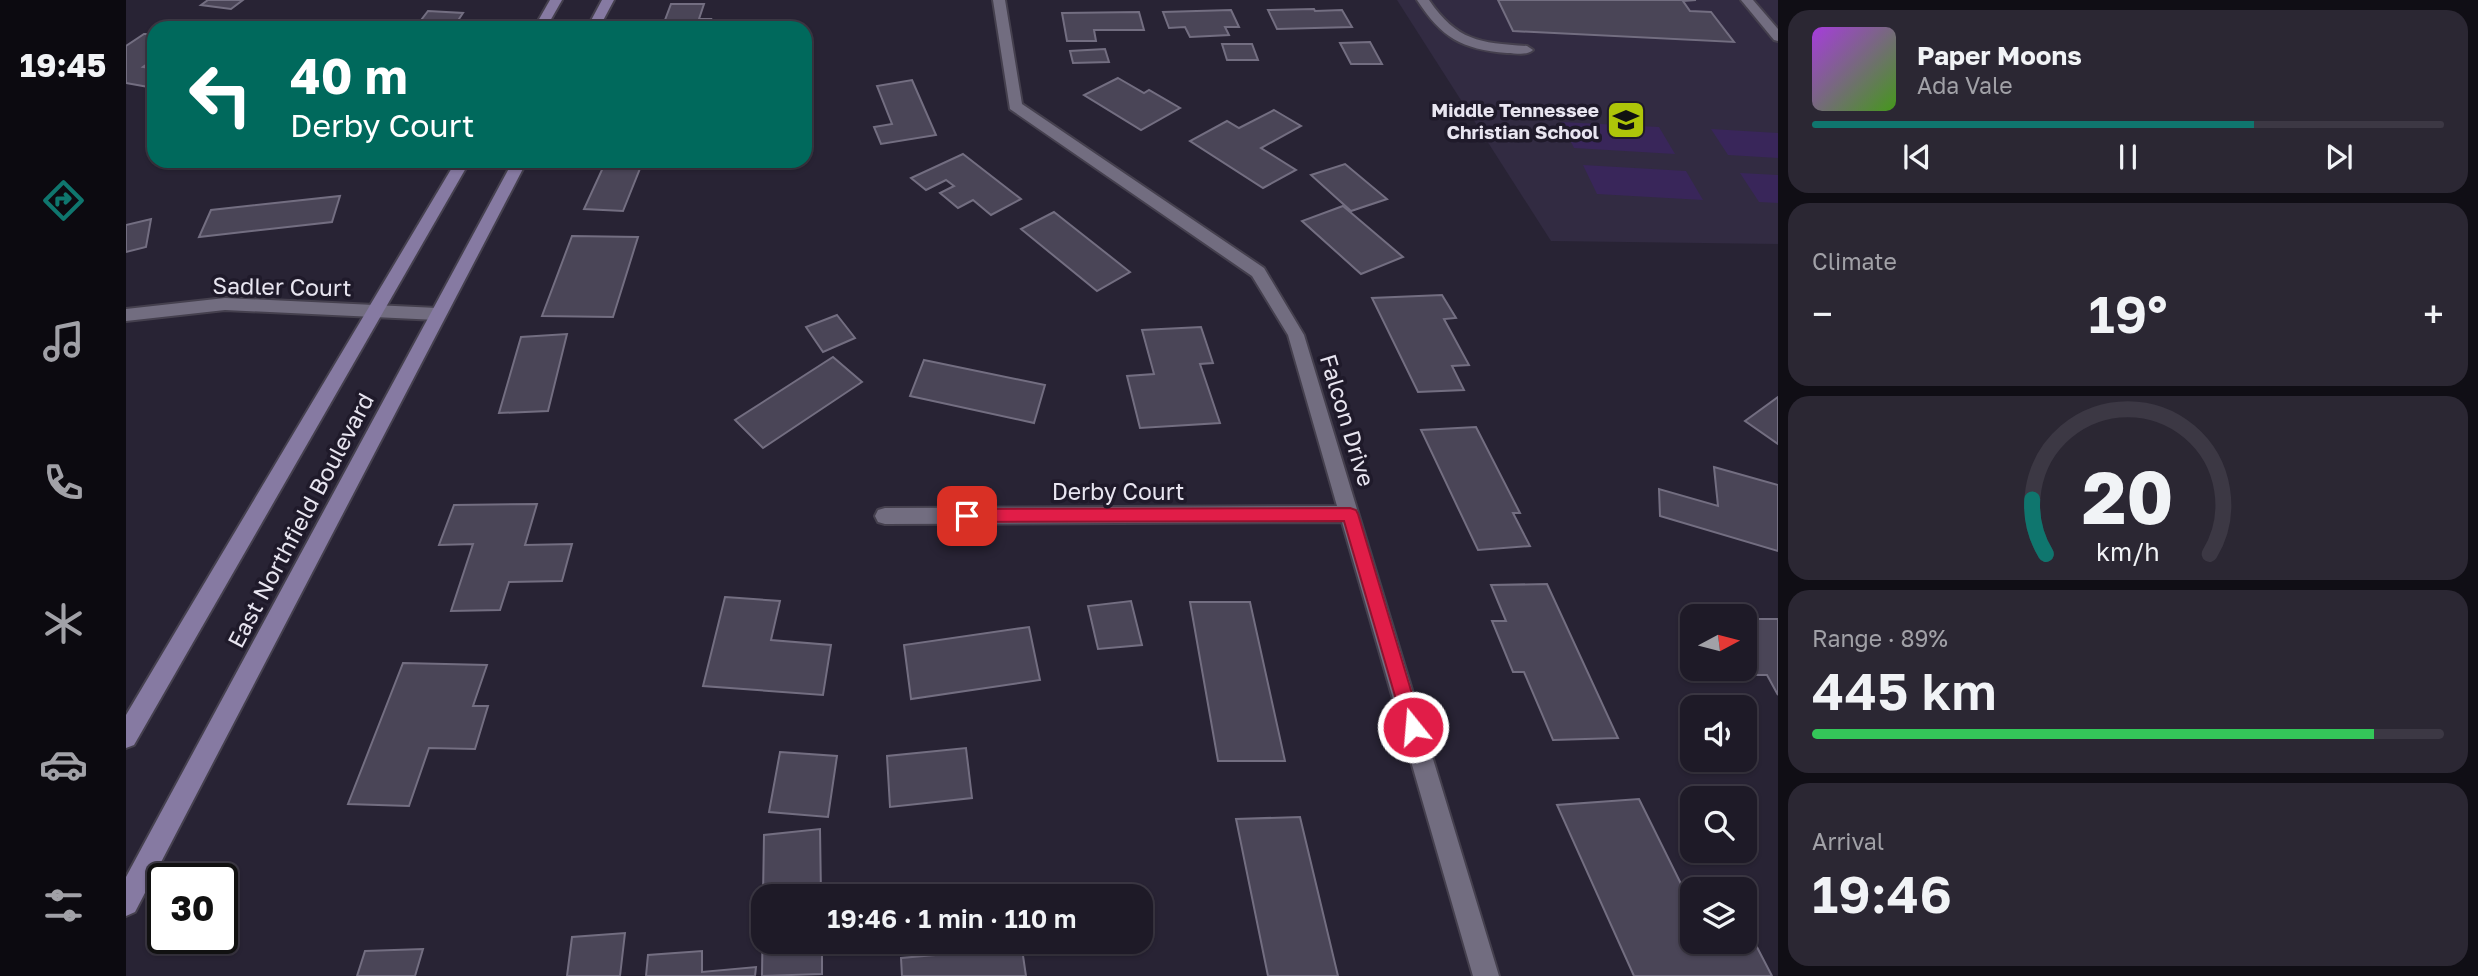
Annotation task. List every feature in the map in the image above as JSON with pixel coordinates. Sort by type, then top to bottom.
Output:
[{"type":"main road","points":[[544,21],[556,0]]},
{"type":"main road","points":[[597,21],[608,0]]},
{"type":"main road","name":"East Northfield Boulevard","points":[[127,732],[459,168]]},
{"type":"main road","name":"East Northfield Boulevard","points":[[126,903],[516,168]]},
{"type":"street","name":"Falcon Drive","points":[[999,0],[1014,106],[1258,272],[1296,335],[1486,976]]},
{"type":"street","points":[[1423,0],[1436,22],[1453,37],[1490,48],[1528,50]]},
{"type":"street","points":[[1747,0],[1778,37]]},
{"type":"street","name":"Sadler Court","points":[[126,315],[225,304],[437,314]]},
{"type":"street","name":"Derby Court","points":[[885,516],[1350,514]]},
{"type":"shaded area","name":"Middle Tennessee Christian School","points":[[1397,0],[1778,0],[1778,244],[1551,241]]},
{"type":"shaded area","points":[[1561,122],[1659,127],[1675,154],[1574,148]]},
{"type":"shaded area","points":[[1711,129],[1778,133],[1778,158],[1728,155]]},
{"type":"shaded area","points":[[1583,165],[1686,171],[1703,200],[1597,194]]},
{"type":"shaded area","points":[[1740,173],[1778,175],[1778,203],[1759,202]]},
{"type":"building","points":[[208,0],[243,0],[231,9],[201,5]]},
{"type":"building","points":[[1498,0],[1696,0],[1683,1],[1690,11],[1711,12],[1734,42],[1513,31]]},
{"type":"building","points":[[671,4],[704,4],[699,19],[711,19],[710,21],[665,21]]},
{"type":"building","points":[[1231,10],[1239,27],[1225,27],[1229,35],[1190,37],[1185,27],[1169,28],[1163,12]]},
{"type":"building","points":[[1268,10],[1342,10],[1352,27],[1277,29]]},
{"type":"building","points":[[428,11],[463,13],[458,21],[420,21]]},
{"type":"building","points":[[1139,12],[1144,30],[1094,30],[1096,41],[1067,41],[1062,13]]},
{"type":"building","points":[[147,34],[147,64],[143,67],[147,68],[147,87],[126,83],[126,46]]},
{"type":"building","points":[[1370,42],[1382,64],[1351,64],[1340,43]]},
{"type":"building","points":[[1222,44],[1252,44],[1258,60],[1227,60]]},
{"type":"building","points":[[1105,49],[1109,62],[1073,63],[1070,51]]},
{"type":"building","points":[[1118,78],[1144,93],[1149,90],[1180,108],[1141,130],[1084,95]]},
{"type":"building","points":[[912,80],[936,135],[881,144],[874,127],[892,124],[877,86]]},
{"type":"building","points":[[1274,110],[1301,126],[1261,148],[1296,170],[1263,188],[1190,141],[1227,121],[1239,128]]},
{"type":"building","points":[[963,154],[1021,199],[991,215],[973,200],[958,208],[940,193],[954,186],[946,180],[926,190],[911,178]]},
{"type":"building","points":[[1345,164],[1387,199],[1351,211],[1311,175]]},
{"type":"building","points":[[603,168],[640,168],[623,211],[584,209]]},
{"type":"building","points":[[340,196],[332,222],[199,237],[211,210]]},
{"type":"building","points":[[1343,206],[1403,257],[1361,274],[1302,221]]},
{"type":"building","points":[[1054,212],[1130,272],[1097,291],[1021,229]]},
{"type":"building","points":[[151,219],[146,247],[126,252],[126,225]]},
{"type":"building","points":[[572,236],[638,237],[613,317],[542,316]]},
{"type":"building","points":[[1442,295],[1456,318],[1444,319],[1469,365],[1452,366],[1464,390],[1418,392],[1372,298]]},
{"type":"building","points":[[837,315],[855,338],[823,352],[806,327]]},
{"type":"building","points":[[1201,327],[1213,363],[1200,364],[1220,423],[1140,428],[1127,376],[1154,374],[1142,330]]},
{"type":"building","points":[[567,334],[548,411],[499,413],[521,337]]},
{"type":"building","points":[[833,357],[862,382],[763,448],[735,420]]},
{"type":"building","points":[[924,360],[1045,385],[1034,423],[910,396]]},
{"type":"building","points":[[1778,397],[1778,444],[1745,421]]},
{"type":"building","points":[[1476,427],[1520,513],[1513,513],[1530,546],[1478,550],[1421,430]]},
{"type":"building","points":[[1714,467],[1778,485],[1778,551],[1660,516],[1659,489],[1718,506]]},
{"type":"building","points":[[537,504],[525,545],[572,544],[562,581],[509,582],[500,610],[451,611],[473,544],[439,545],[454,505]]},
{"type":"building","points":[[1547,584],[1618,738],[1553,740],[1524,672],[1513,672],[1492,621],[1506,621],[1491,585]]},
{"type":"building","points":[[725,597],[780,601],[771,640],[831,645],[823,695],[703,686]]},
{"type":"building","points":[[1131,601],[1142,645],[1098,649],[1088,606]]},
{"type":"building","points":[[1190,602],[1250,602],[1285,761],[1218,761]]},
{"type":"building","points":[[1757,619],[1778,619],[1778,695],[1767,675],[1757,675]]},
{"type":"building","points":[[1029,627],[1040,680],[911,699],[904,645]]},
{"type":"building","points":[[403,663],[487,665],[473,706],[488,706],[475,749],[429,748],[409,806],[348,804]]},
{"type":"building","points":[[966,748],[972,798],[890,807],[887,756]]},
{"type":"building","points":[[780,752],[837,756],[828,817],[769,812]]},
{"type":"building","points":[[1639,799],[1680,882],[1680,954],[1757,954],[1757,947],[1772,976],[1634,976],[1557,805]]},
{"type":"building","points":[[1300,817],[1338,976],[1268,976],[1236,819]]},
{"type":"building","points":[[820,829],[821,884],[763,884],[764,835]]},
{"type":"building","points":[[625,933],[620,976],[567,976],[572,937]]},
{"type":"building","points":[[423,949],[415,976],[357,976],[365,951]]},
{"type":"building","points":[[702,951],[702,972],[756,967],[755,976],[646,976],[648,955]]},
{"type":"building","points":[[762,954],[822,954],[822,974],[762,976]]},
{"type":"building","points":[[946,954],[1023,954],[1026,976],[902,976],[901,958]]},
{"type":"place","name":"Middle Tennessee Christian School","points":[[1626,120]]},
{"type":"route","points":[[967,516],[1350,514],[1413,727]]}]
